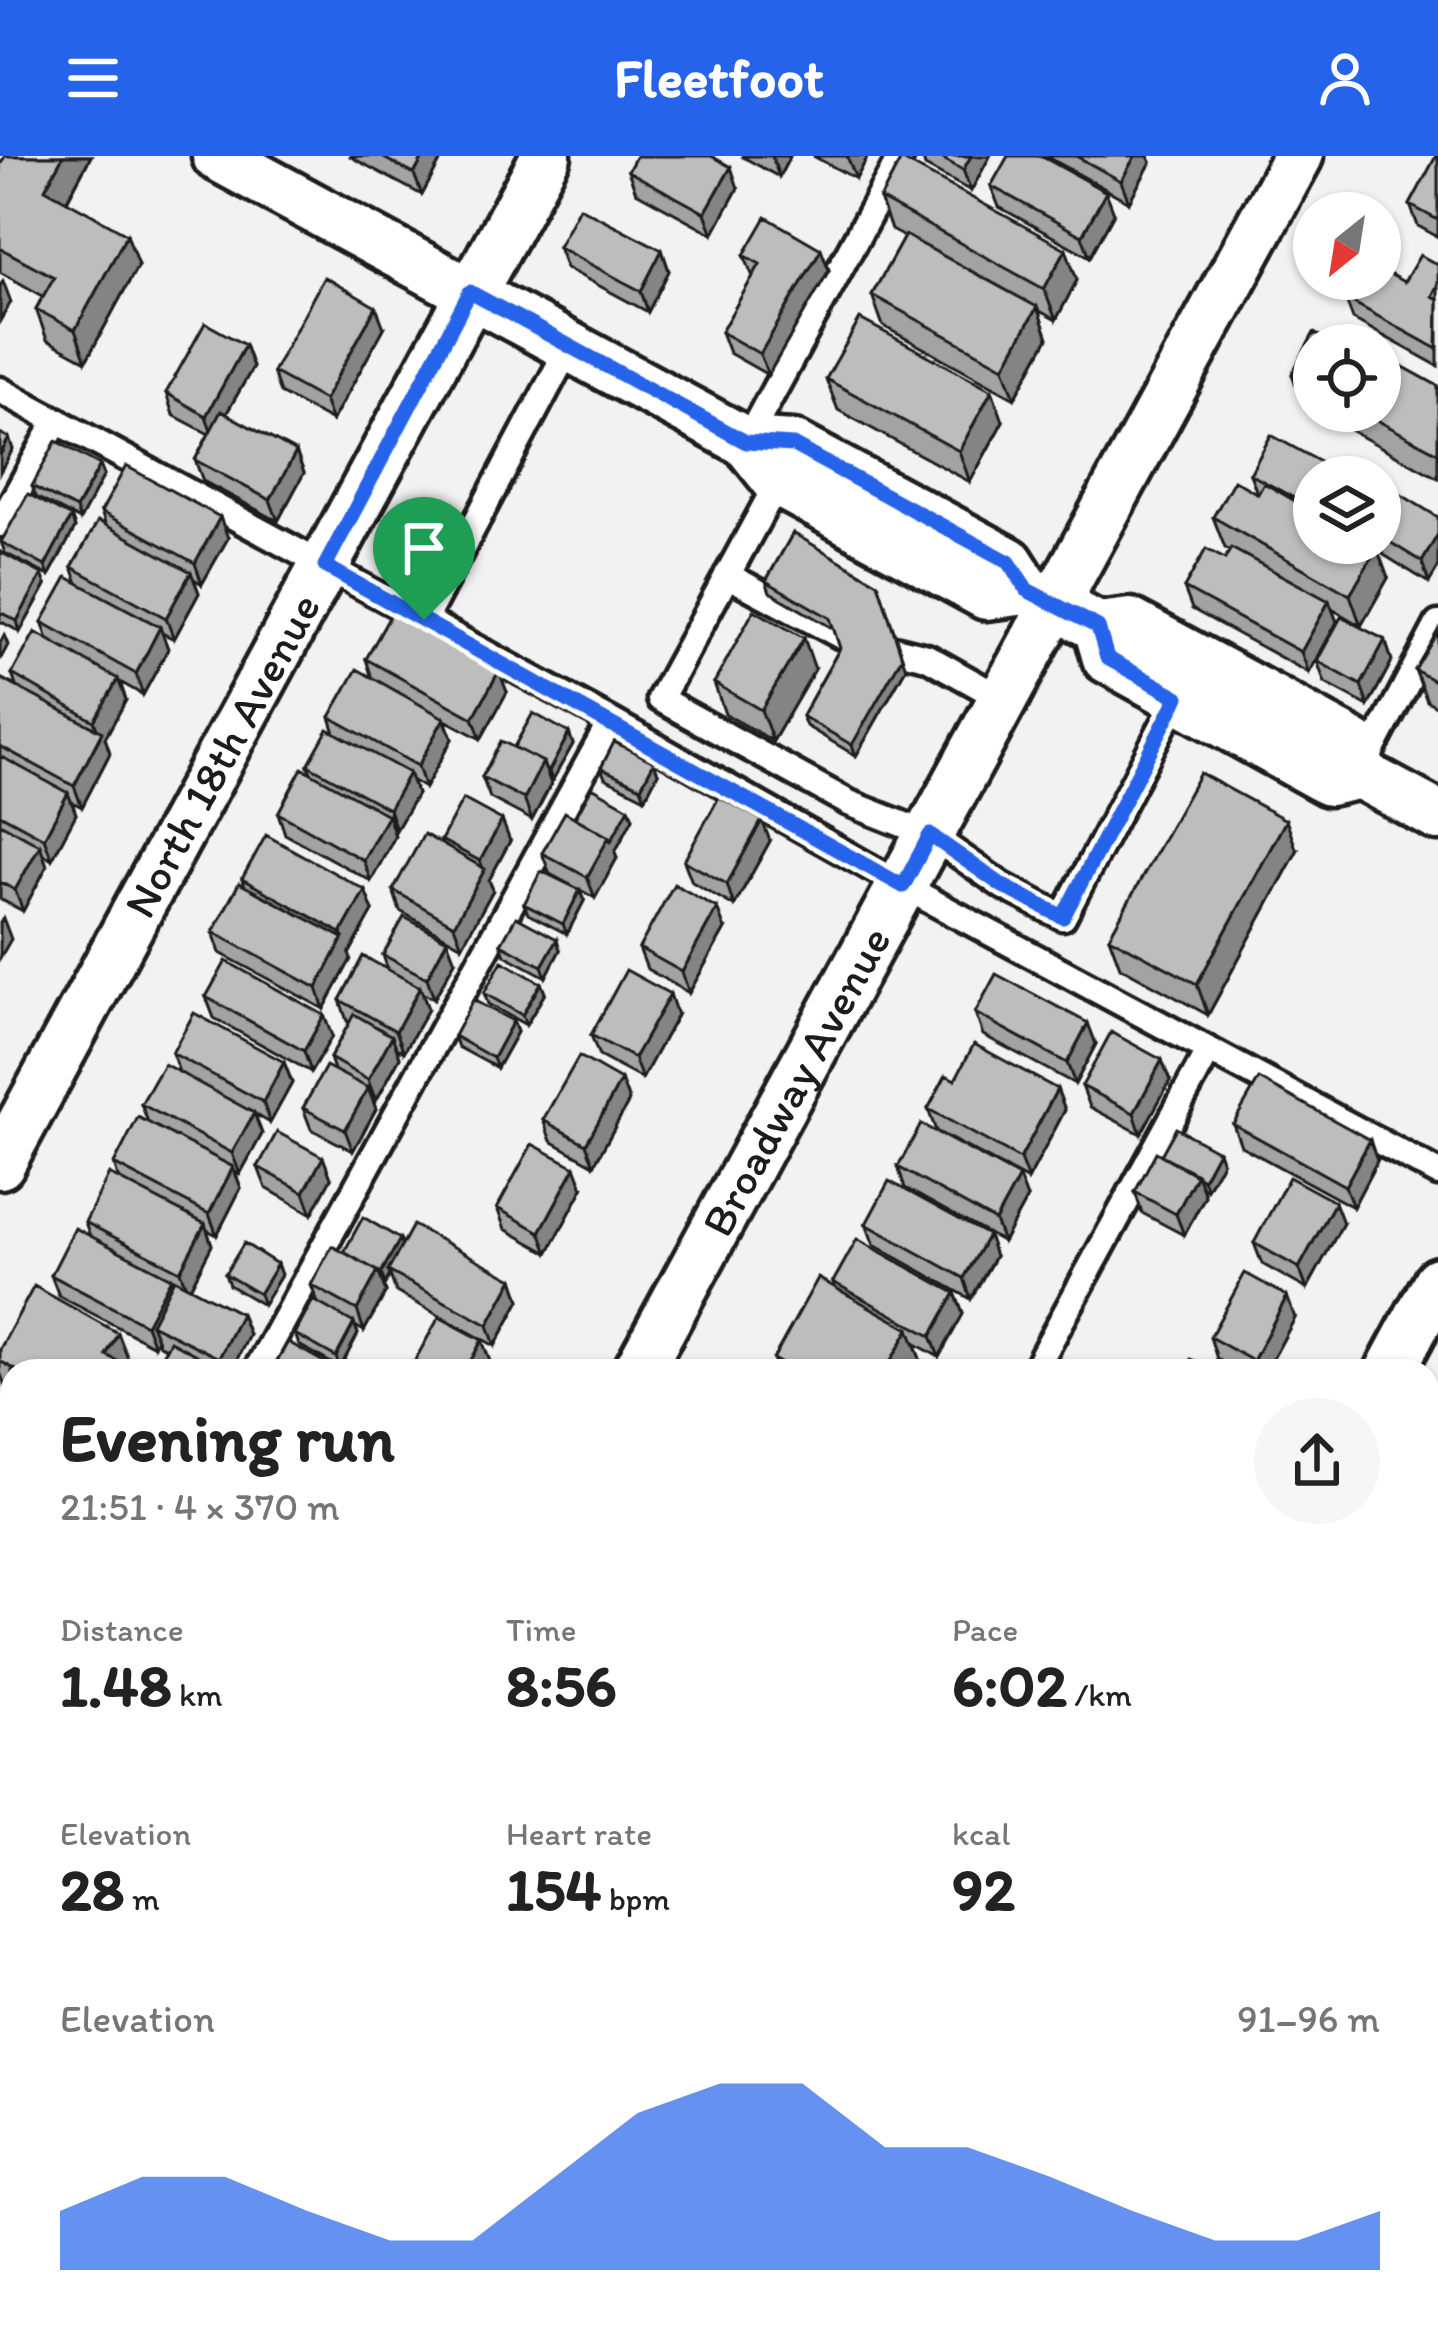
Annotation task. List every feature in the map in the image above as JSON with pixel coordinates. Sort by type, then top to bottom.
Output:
[{"type":"street","points":[[217,156],[746,442],[778,482],[986,595],[1041,597]]},
{"type":"street","name":"North 18th Avenue","points":[[0,1164],[546,156]]},
{"type":"street","name":"Broadway Avenue","points":[[645,1359],[1004,700],[1041,597],[1298,156]]},
{"type":"street","points":[[746,442],[793,445],[1009,562],[1041,597],[1098,627],[1130,623],[1341,737],[1358,747],[1360,774]]},
{"type":"street","points":[[1098,627],[1107,658],[1329,781],[1360,774],[1438,816]]},
{"type":"street","points":[[1396,1359],[1438,1282]]},
{"type":"lane","points":[[746,442],[901,156]]},
{"type":"lane","points":[[424,620],[569,346]]},
{"type":"lane","points":[[0,390],[1438,1174]]},
{"type":"lane","points":[[0,524],[57,420]]},
{"type":"lane","points":[[778,482],[660,699],[848,803],[930,835],[1003,886],[1063,917],[1178,697]]},
{"type":"lane","points":[[727,575],[841,636],[928,657],[1004,700]]},
{"type":"lane","points":[[1360,774],[1438,623]]},
{"type":"lane","points":[[263,1359],[610,721]]},
{"type":"lane","points":[[1041,1359],[1210,1050]]},
{"type":"building","points":[[5,156],[63,156],[45,189],[127,234],[75,330],[36,309],[54,277],[0,248],[0,165]]},
{"type":"building","points":[[380,156],[424,156],[414,174]]},
{"type":"building","points":[[636,156],[711,156],[731,167],[705,213],[628,171]]},
{"type":"building","points":[[938,156],[971,156],[963,170]]},
{"type":"building","points":[[1008,156],[1041,156],[1106,192],[1082,236],[991,186]]},
{"type":"building","points":[[1076,156],[1135,156],[1121,181]]},
{"type":"building","points":[[1438,156],[1438,220],[1410,205]]},
{"type":"building","points":[[901,159],[1066,249],[1044,289],[880,199]]},
{"type":"building","points":[[579,207],[662,250],[641,291],[558,247]]},
{"type":"building","points":[[766,217],[821,249],[760,354],[721,332],[760,264],[744,255]]},
{"type":"building","points":[[905,235],[1037,307],[1004,367],[872,295]]},
{"type":"building","points":[[1420,255],[1438,265],[1438,284],[1432,296],[1438,299],[1437,349],[1401,329],[1401,324],[1392,324],[1349,300],[1401,300],[1404,282]]},
{"type":"building","points":[[324,277],[376,307],[324,400],[273,372]]},
{"type":"building","points":[[860,319],[992,390],[959,451],[826,379]]},
{"type":"building","points":[[205,323],[245,345],[206,416],[166,393]]},
{"type":"building","points":[[1401,366],[1438,386],[1438,453],[1399,432]]},
{"type":"building","points":[[221,411],[296,452],[270,500],[195,460]]},
{"type":"building","points":[[0,433],[9,438],[0,455]]},
{"type":"building","points":[[1271,435],[1310,456],[1293,456],[1293,498],[1250,474]]},
{"type":"building","points":[[56,441],[100,465],[76,509],[32,486]]},
{"type":"building","points":[[126,466],[220,517],[195,563],[101,512]]},
{"type":"building","points":[[1234,480],[1258,494],[1264,483],[1293,500],[1293,563],[1213,517]]},
{"type":"building","points":[[28,494],[71,517],[45,566],[1,542]]},
{"type":"building","points":[[1401,495],[1438,517],[1438,534],[1422,562],[1401,549]]},
{"type":"building","points":[[98,521],[191,572],[166,618],[72,567]]},
{"type":"building","points":[[793,533],[878,583],[902,657],[852,745],[802,716],[840,648],[830,618],[766,581]]},
{"type":"building","points":[[1231,548],[1329,601],[1301,652],[1184,588],[1206,549],[1225,559]]},
{"type":"building","points":[[0,552],[42,574],[17,621],[0,612]]},
{"type":"building","points":[[1296,564],[1368,564],[1350,595]]},
{"type":"building","points":[[67,577],[160,627],[136,674],[42,622]]},
{"type":"building","points":[[754,610],[804,638],[761,710],[714,683]]},
{"type":"building","points":[[392,612],[499,671],[473,718],[366,659]]},
{"type":"building","points":[[1341,617],[1385,640],[1361,685],[1317,661]]},
{"type":"building","points":[[1438,631],[1438,683],[1415,670]]},
{"type":"building","points":[[35,632],[118,679],[94,721],[12,674]]},
{"type":"building","points":[[357,669],[444,718],[418,766],[330,717]]},
{"type":"building","points":[[0,678],[102,732],[74,786],[0,746]]},
{"type":"building","points":[[533,713],[569,733],[549,771],[543,762],[514,747]]},
{"type":"building","points":[[328,729],[409,773],[389,809],[308,765]]},
{"type":"building","points":[[501,741],[543,762],[524,799],[482,777]]},
{"type":"building","points":[[614,742],[654,762],[641,787],[601,768]]},
{"type":"building","points":[[0,756],[68,793],[44,838],[0,814]]},
{"type":"building","points":[[302,768],[388,815],[363,860],[278,813]]},
{"type":"building","points":[[1200,773],[1286,820],[1197,984],[1109,937]]},
{"type":"building","points":[[592,787],[629,808],[611,841],[575,818]]},
{"type":"building","points":[[719,797],[762,820],[727,884],[684,861]]},
{"type":"building","points":[[463,799],[502,820],[480,861],[441,840]]},
{"type":"building","points":[[565,812],[609,837],[587,877],[542,853]]},
{"type":"building","points":[[0,823],[40,845],[15,890],[0,882]]},
{"type":"building","points":[[424,834],[485,869],[454,925],[393,890]]},
{"type":"building","points":[[266,835],[365,890],[341,933],[242,879]]},
{"type":"building","points":[[541,871],[580,890],[563,924],[524,904]]},
{"type":"building","points":[[239,883],[343,938],[317,988],[213,932]]},
{"type":"building","points":[[674,884],[717,908],[682,972],[639,948]]},
{"type":"building","points":[[404,917],[447,940],[427,978],[383,955]]},
{"type":"building","points":[[516,917],[557,939],[542,966],[501,944]]},
{"type":"building","points":[[363,956],[420,987],[396,1031],[340,1000]]},
{"type":"building","points":[[226,961],[324,1015],[304,1051],[206,997]]},
{"type":"building","points":[[502,961],[541,983],[522,1015],[484,993]]},
{"type":"building","points":[[626,970],[670,994],[634,1058],[591,1035]]},
{"type":"building","points":[[996,974],[1088,1023],[1067,1063],[975,1013]]},
{"type":"building","points":[[473,1000],[513,1021],[493,1058],[454,1036]]},
{"type":"building","points":[[194,1013],[284,1062],[263,1102],[172,1053]]},
{"type":"building","points":[[354,1014],[392,1036],[368,1080],[330,1058]]},
{"type":"building","points":[[1111,1032],[1162,1060],[1134,1113],[1082,1086]]},
{"type":"building","points":[[974,1044],[1057,1089],[1020,1159],[928,1109],[946,1075],[955,1080]]},
{"type":"building","points":[[579,1056],[621,1080],[586,1144],[543,1120]]},
{"type":"building","points":[[164,1064],[254,1113],[232,1153],[141,1104]]},
{"type":"building","points":[[326,1066],[368,1088],[345,1130],[303,1108]]},
{"type":"building","points":[[1259,1079],[1370,1140],[1345,1186],[1233,1124]]},
{"type":"building","points":[[138,1117],[233,1167],[209,1214],[114,1164]]},
{"type":"building","points":[[921,1124],[1019,1177],[995,1221],[898,1167]]},
{"type":"building","points":[[1176,1128],[1218,1151],[1203,1179],[1161,1155]]},
{"type":"building","points":[[277,1132],[323,1157],[304,1192],[258,1167]]},
{"type":"building","points":[[532,1144],[575,1167],[540,1232],[497,1208]]},
{"type":"building","points":[[1156,1152],[1197,1174],[1176,1214],[1135,1192]]},
{"type":"building","points":[[109,1174],[205,1224],[180,1271],[85,1222]]},
{"type":"building","points":[[1289,1177],[1335,1202],[1299,1268],[1254,1243]]},
{"type":"building","points":[[889,1181],[988,1235],[964,1278],[866,1224]]},
{"type":"building","points":[[363,1217],[400,1239],[381,1273],[344,1252]]},
{"type":"building","points":[[413,1225],[513,1279],[488,1325],[388,1271]]},
{"type":"building","points":[[75,1228],[171,1278],[146,1325],[51,1275]]},
{"type":"building","points":[[857,1239],[955,1293],[931,1336],[833,1282]]},
{"type":"building","points":[[244,1243],[277,1264],[259,1294],[225,1274]]},
{"type":"building","points":[[332,1246],[378,1271],[357,1310],[311,1285]]},
{"type":"building","points":[[1245,1273],[1287,1296],[1254,1359],[1210,1337]]},
{"type":"building","points":[[818,1278],[909,1329],[892,1359],[773,1359]]},
{"type":"building","points":[[174,1279],[241,1314],[219,1358],[151,1324]]},
{"type":"building","points":[[34,1286],[118,1333],[106,1355],[114,1359],[0,1359],[0,1349]]},
{"type":"building","points":[[313,1300],[354,1323],[336,1357],[295,1334]]},
{"type":"building","points":[[439,1317],[482,1340],[472,1359],[416,1359]]},
{"type":"building","points":[[170,1341],[204,1359],[160,1359]]},
{"type":"building","points":[[288,1342],[318,1359],[278,1359]]},
{"type":"route","points":[[470,292],[746,442],[793,445],[1009,562],[1027,590],[1098,627],[1107,658],[1178,697],[1063,917],[1003,886],[930,835],[903,886],[424,620],[325,566],[470,292]]}]
